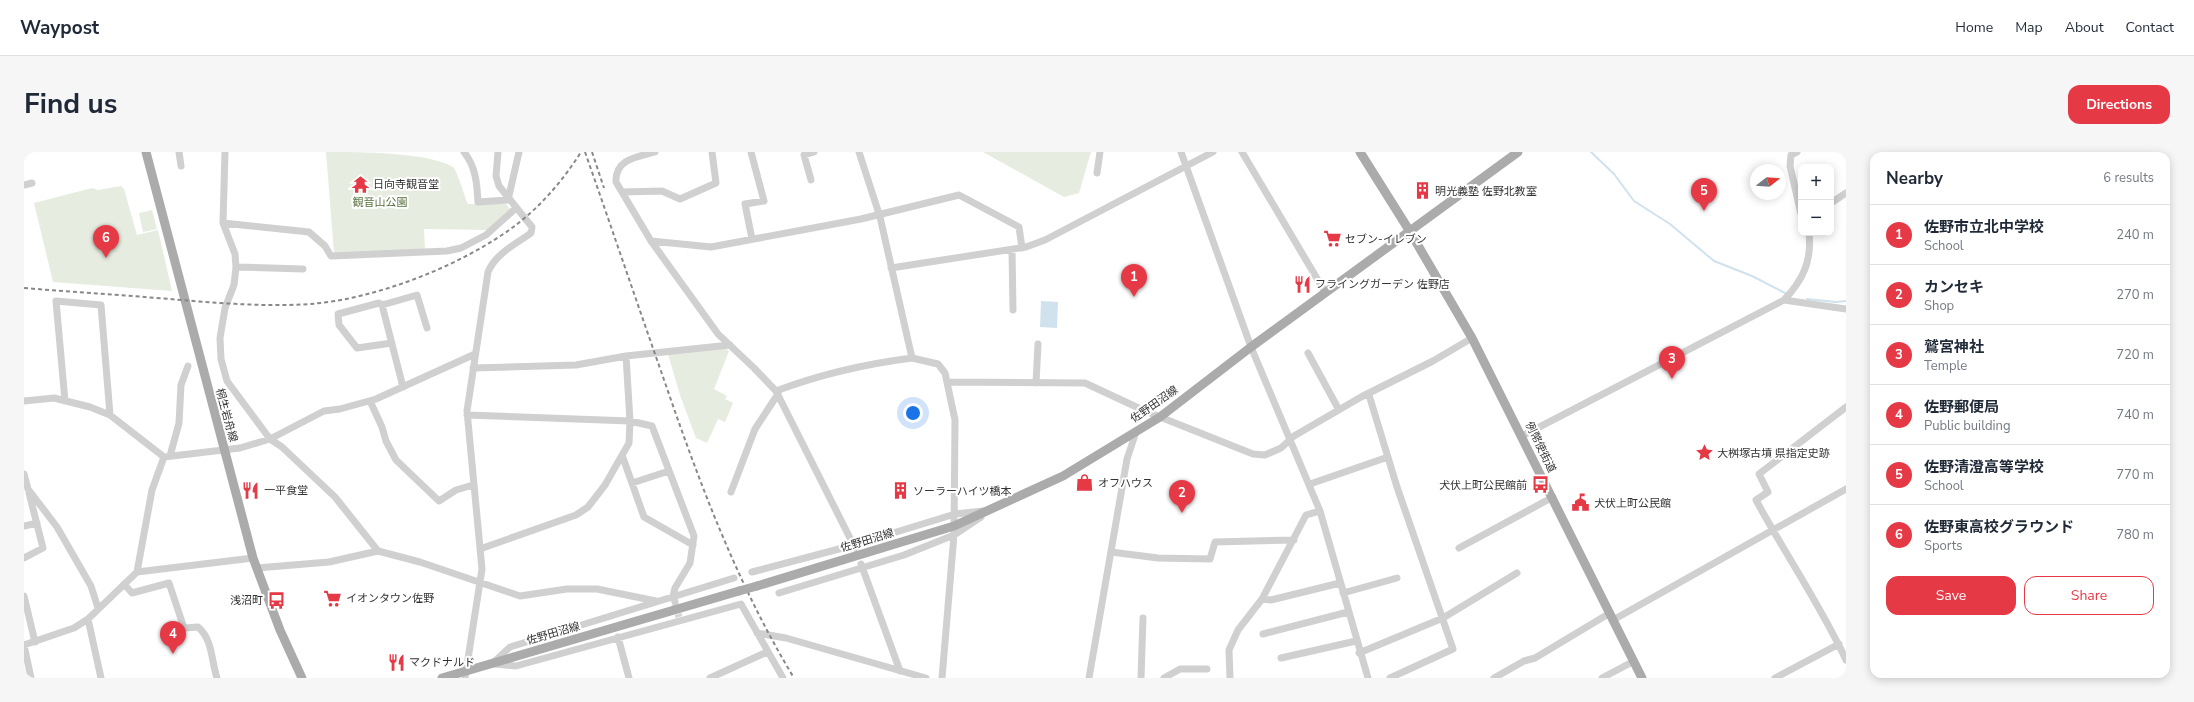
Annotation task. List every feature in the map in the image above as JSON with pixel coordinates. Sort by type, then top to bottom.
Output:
[{"type":"main road","name":"桐生岩舟線","points":[[146,152],[253,558],[280,630],[302,678]]},
{"type":"main road","name":"例幣使街道","points":[[1360,152],[1409,230],[1472,338],[1553,497],[1642,678]]},
{"type":"main road","name":"佐野田沼線","points":[[442,678],[465,675],[492,664],[739,591],[954,531],[991,510],[1063,476],[1160,417],[1325,292],[1518,152]]},
{"type":"street","points":[[179,152],[181,166]]},
{"type":"street","points":[[225,152],[223,223],[235,254],[236,267],[234,285],[225,308],[220,338],[223,367],[230,385],[270,438],[282,447],[335,497],[378,551]]},
{"type":"street","points":[[464,152],[469,159],[477,180],[478,202],[508,200]]},
{"type":"street","points":[[465,675],[482,569],[467,416],[475,354],[488,272],[492,263],[531,233],[532,227],[508,200],[499,186],[496,176],[498,152]]},
{"type":"street","points":[[508,200],[519,152]]},
{"type":"street","points":[[655,152],[627,160],[618,167],[615,174],[616,182],[651,241],[718,334],[777,393],[854,547]]},
{"type":"street","points":[[622,192],[662,191],[680,199],[688,196],[716,183],[712,152]]},
{"type":"street","points":[[751,152],[764,201],[745,204],[752,239]]},
{"type":"street","points":[[811,180],[804,155],[814,152]]},
{"type":"street","points":[[859,152],[879,214],[912,358]]},
{"type":"street","points":[[1098,173],[1100,152]]},
{"type":"street","points":[[1181,152],[1251,347],[1310,484],[1320,511],[1359,653],[1368,678]]},
{"type":"street","points":[[891,268],[1012,250],[1045,240],[1213,152]]},
{"type":"street","points":[[1242,152],[1325,292]]},
{"type":"street","points":[[1797,152],[1791,155],[1790,166],[1798,201]]},
{"type":"street","points":[[24,185],[32,183]]},
{"type":"street","points":[[1834,201],[1846,194]]},
{"type":"street","points":[[651,241],[711,247],[879,214],[959,195],[1019,227],[1022,248]]},
{"type":"street","points":[[223,223],[309,232],[325,246],[331,256],[376,255],[447,251],[469,245],[486,235],[516,208]]},
{"type":"street","points":[[1522,436],[1784,300],[1792,292],[1804,272],[1811,252],[1809,236]]},
{"type":"street","points":[[1012,250],[1013,310]]},
{"type":"street","points":[[236,267],[303,269]]},
{"type":"street","points":[[392,343],[357,348],[339,325],[338,314],[379,304],[382,305],[417,295],[427,328]]},
{"type":"street","points":[[1784,300],[1846,309]]},
{"type":"street","points":[[65,401],[56,301],[101,305],[110,415]]},
{"type":"street","points":[[382,305],[403,387]]},
{"type":"street","points":[[948,382],[1092,384],[1160,417],[1252,454],[1265,455],[1280,448],[1290,440],[1339,410],[1472,338]]},
{"type":"street","points":[[1036,383],[1038,344]]},
{"type":"street","points":[[473,368],[576,365],[626,356],[730,345]]},
{"type":"street","points":[[1308,353],[1339,410]]},
{"type":"street","points":[[24,401],[54,398],[110,415],[167,457],[175,457],[240,448],[270,438],[324,411],[340,409],[370,401],[475,354]]},
{"type":"street","points":[[480,549],[576,515],[588,507],[605,485],[629,443],[630,421],[626,356]]},
{"type":"street","points":[[731,492],[755,429],[777,393],[812,377],[861,365],[912,358],[938,364],[945,373],[948,382],[955,420],[955,514],[942,678]]},
{"type":"street","points":[[137,572],[152,490],[167,457],[179,423],[181,385],[188,366]]},
{"type":"street","points":[[1369,394],[1388,457],[1453,649],[1390,678]]},
{"type":"street","points":[[370,401],[382,427],[386,441],[396,460],[439,501],[456,490],[473,485]]},
{"type":"street","points":[[1846,407],[1759,474],[1768,492],[1756,500],[1772,531],[1801,575],[1846,660]]},
{"type":"street","points":[[467,416],[630,421],[652,426],[694,536],[690,563],[675,588],[674,599]]},
{"type":"street","points":[[1089,678],[1127,460],[1136,432]]},
{"type":"street","points":[[622,455],[644,517],[693,545]]},
{"type":"street","points":[[1310,484],[1388,457]]},
{"type":"street","points":[[632,483],[669,471]]},
{"type":"street","points":[[24,474],[43,548],[24,558]]},
{"type":"street","points":[[28,489],[57,527],[91,586],[98,608]]},
{"type":"street","points":[[1494,678],[1524,661],[1535,658],[1612,617],[1772,531],[1846,489]]},
{"type":"street","points":[[1459,548],[1553,497]]},
{"type":"street","points":[[752,572],[854,547],[955,514],[991,510]]},
{"type":"street","points":[[1230,678],[1229,650],[1238,630],[1262,599],[1306,515],[1320,511]]},
{"type":"street","points":[[24,526],[37,523]]},
{"type":"street","points":[[779,593],[861,565],[904,555],[954,531]]},
{"type":"street","points":[[1111,552],[1158,558],[1210,559],[1216,542],[1294,540]]},
{"type":"street","points":[[257,568],[329,562],[378,551],[420,562],[480,584],[520,596],[567,590],[597,589],[656,601]]},
{"type":"street","points":[[31,678],[24,645],[74,628],[88,619],[137,572],[253,558]]},
{"type":"street","points":[[861,565],[900,671]]},
{"type":"street","points":[[1359,653],[1443,618],[1517,573]]},
{"type":"street","points":[[492,664],[510,647],[656,601],[674,599],[734,578]]},
{"type":"street","points":[[1343,593],[1396,578]]},
{"type":"street","points":[[124,584],[132,593],[170,583],[184,628],[198,627],[204,633],[210,646],[217,678]]},
{"type":"street","points":[[1262,599],[1271,600],[1340,583]]},
{"type":"street","points":[[24,596],[35,642]]},
{"type":"street","points":[[492,664],[516,666],[679,619],[741,604],[783,678]]},
{"type":"street","points":[[1263,634],[1348,612]]},
{"type":"street","points":[[1141,678],[1143,618]]},
{"type":"street","points":[[88,619],[101,678]]},
{"type":"street","points":[[757,633],[786,638],[926,678]]},
{"type":"street","points":[[618,637],[629,678]]},
{"type":"street","points":[[1281,658],[1356,641]]},
{"type":"street","points":[[1775,678],[1838,644]]},
{"type":"street","points":[[713,678],[767,652]]},
{"type":"street","points":[[1602,678],[1634,661]]},
{"type":"street","points":[[1164,678],[1180,669],[1208,669]]},
{"type":"green space","name":"観音山公園","points":[[326,152],[392,154],[427,158],[441,162],[453,167],[455,170],[468,204],[506,204],[511,210],[488,230],[424,229],[425,250],[334,253]]},
{"type":"green space","points":[[983,152],[1091,152],[1079,193],[1064,197]]},
{"type":"green space","points":[[121,186],[124,189],[137,235],[158,230],[172,291],[53,282],[34,203],[92,188],[98,190]]},
{"type":"green space","points":[[152,210],[157,229],[143,232],[139,213]]},
{"type":"green space","points":[[725,348],[729,351],[714,389],[727,396],[725,399],[733,403],[725,422],[718,419],[707,443],[696,438],[680,395],[668,354]]},
{"type":"water","points":[[1041,301],[1058,302],[1057,328],[1040,327]]},
{"type":"waterway","points":[[1591,152],[1614,174],[1634,201],[1670,224],[1714,261],[1752,276],[1785,293]]},
{"type":"waterway","points":[[1807,299],[1836,302],[1846,301]]},
{"type":"tunnel","points":[[675,604],[679,617]]},
{"type":"railway","points":[[24,288],[258,305],[310,304],[336,301],[363,295],[418,278],[471,254],[495,240],[526,217],[544,200],[560,182],[581,152]]},
{"type":"railway","points":[[585,152],[704,491],[736,567],[754,605],[794,678]]},
{"type":"railway","points":[[592,152],[604,188]]},
{"type":"place","name":"日向寺観音堂","points":[[360,184]]},
{"type":"place","name":"明光義塾 佐野北教室","points":[[1422,191]]},
{"type":"place","name":"佐野清澄高等学校","points":[[1704,211]]},
{"type":"place","name":"セブン-イレブン","points":[[1332,239]]},
{"type":"place","name":"佐野東高校グラウンド","points":[[106,258]]},
{"type":"place","name":"フライングガーデン 佐野店","points":[[1302,284]]},
{"type":"place","name":"佐野市立北中学校","points":[[1134,297]]},
{"type":"place","name":"鷲宮神社","points":[[1672,379]]},
{"type":"place","name":"大桝塚古墳 県指定史跡","points":[[1704,453]]},
{"type":"place","name":"オフハウス","points":[[1085,483]]},
{"type":"place","name":"犬伏上町公民館前","points":[[1540,485]]},
{"type":"place","name":"一平食堂","points":[[251,490]]},
{"type":"place","name":"ソーラーハイツ橋本","points":[[900,491]]},
{"type":"place","name":"犬伏上町公民館","points":[[1581,503]]},
{"type":"place","name":"カンセキ","points":[[1182,513]]},
{"type":"place","name":"イオンタウン佐野","points":[[333,598]]},
{"type":"place","name":"浅沼町","points":[[276,600]]},
{"type":"place","name":"佐野郵便局","points":[[173,654]]},
{"type":"place","name":"マクドナルド","points":[[396,662]]}]
